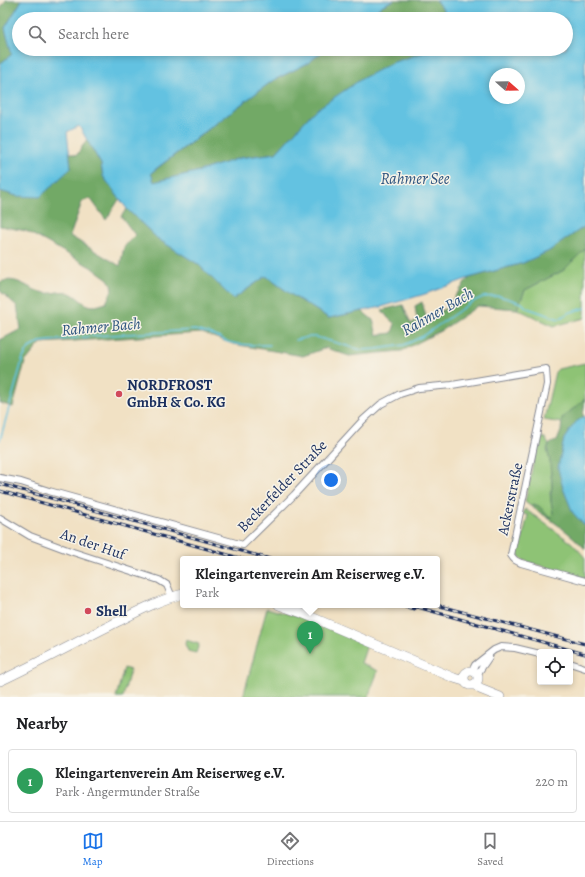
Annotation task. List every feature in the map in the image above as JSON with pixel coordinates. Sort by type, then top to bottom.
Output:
[{"type":"main road","points":[[0,681],[123,619],[180,595]]},
{"type":"main road","points":[[288,608],[442,672],[472,678],[497,696]]},
{"type":"street","name":"Beckerfelder Straße","points":[[0,478],[21,482],[243,545],[294,495],[363,420],[381,404],[400,394],[420,388],[452,385],[546,369]]},
{"type":"street","name":"Ackerstraße","points":[[546,369],[547,384],[512,555],[513,559],[521,563],[585,581]]},
{"type":"street","name":"An der Huf","points":[[0,518],[30,536],[73,552],[159,580],[167,586],[172,597]]},
{"type":"street","points":[[472,678],[480,670],[494,650],[501,647],[537,653]]},
{"type":"street","points":[[573,664],[585,668]]},
{"type":"green space","points":[[6,0],[22,0],[15,12],[12,12],[12,16],[5,28],[12,54],[0,64],[0,10]]},
{"type":"green space","points":[[394,0],[435,0],[444,12],[374,12],[383,5]]},
{"type":"green space","points":[[317,56],[421,56],[314,111],[276,153],[240,158],[200,171],[154,183],[151,173],[272,81],[308,63]]},
{"type":"green space","points":[[87,139],[101,164],[103,176],[120,198],[106,220],[90,198],[82,202],[70,236],[120,266],[124,247],[135,235],[121,216],[127,209],[158,239],[198,264],[233,299],[266,276],[292,295],[329,318],[362,311],[373,320],[377,335],[392,333],[395,324],[382,310],[403,305],[411,324],[417,320],[415,306],[422,302],[427,320],[446,308],[469,278],[523,263],[549,251],[585,226],[585,249],[564,270],[525,290],[517,309],[478,306],[442,330],[402,351],[349,356],[326,348],[303,356],[233,344],[202,333],[41,343],[25,362],[13,407],[0,403],[0,340],[21,329],[17,306],[0,291],[0,282],[13,280],[40,292],[51,293],[62,291],[71,293],[90,306],[106,303],[112,290],[108,279],[94,269],[26,231],[0,226],[0,191],[17,196],[71,168],[69,153],[77,155]]},
{"type":"green space","points":[[585,249],[585,318],[554,326],[517,309],[525,290],[564,270]]},
{"type":"green space","points":[[585,363],[585,399],[562,418],[562,423],[544,420],[555,372],[558,369]]},
{"type":"green space","points":[[585,399],[583,417],[570,430],[564,439],[563,488],[573,512],[585,526],[585,549],[566,531],[529,505],[533,504],[539,506],[551,518],[553,512],[551,498],[552,482],[548,448],[550,444],[557,441],[561,431],[562,418]]},
{"type":"green space","points":[[539,437],[545,438],[549,445],[547,449],[550,461],[552,487],[550,493],[553,511],[551,518],[547,516],[542,509],[534,504],[529,505],[525,502]]},
{"type":"green space","points":[[525,509],[572,543],[582,554],[585,558],[585,579],[522,560],[520,558],[517,551],[517,545],[518,539],[522,540],[528,515],[523,514]]},
{"type":"green space","points":[[267,608],[302,618],[367,645],[361,663],[378,671],[368,697],[243,697]]},
{"type":"green space","points":[[186,640],[199,644],[196,653],[188,651],[185,644]]},
{"type":"green space","points":[[124,668],[130,670],[123,697],[116,697]]},
{"type":"water","name":"Rahmer See","points":[[22,0],[394,0],[383,5],[374,12],[15,12]]},
{"type":"water","name":"Rahmer See","points":[[435,0],[585,0],[585,226],[549,251],[523,263],[469,278],[425,294],[381,307],[329,318],[292,295],[266,276],[233,299],[198,264],[158,239],[127,209],[103,176],[101,164],[79,126],[67,132],[71,168],[40,197],[17,196],[0,191],[0,64],[12,54],[12,56],[317,56],[308,63],[272,81],[157,168],[151,173],[154,182],[200,171],[240,158],[276,153],[314,111],[363,78],[394,62],[413,56],[573,56],[573,12],[444,12]]},
{"type":"water","name":"Rahmer See","points":[[12,16],[12,54],[5,28]]},
{"type":"water","points":[[585,416],[585,526],[573,513],[563,488],[558,468],[564,439],[576,422]]},
{"type":"waterway","name":"Rahmer Bach","points":[[295,340],[316,337],[361,350],[404,345],[423,336],[470,303],[483,297],[499,296],[522,303],[527,308],[559,319],[568,313],[585,308]]},
{"type":"waterway","name":"Rahmer Bach","points":[[0,440],[23,358],[29,348],[40,342],[93,336],[195,330],[211,334],[228,342],[237,344],[270,345]]},
{"type":"railway","points":[[0,484],[259,556]]},
{"type":"railway","points":[[0,491],[232,556]]},
{"type":"railway","points":[[440,606],[585,644]]},
{"type":"railway","points":[[410,608],[414,609]]},
{"type":"railway","points":[[421,608],[585,654]]},
{"type":"place","name":"NORDFROST GmbH & Co. KG","points":[[119,394]]},
{"type":"place","name":"Shell","points":[[88,611]]},
{"type":"place","name":"Kleingartenverein Am Reiserweg e.V.","points":[[310,654]]}]
